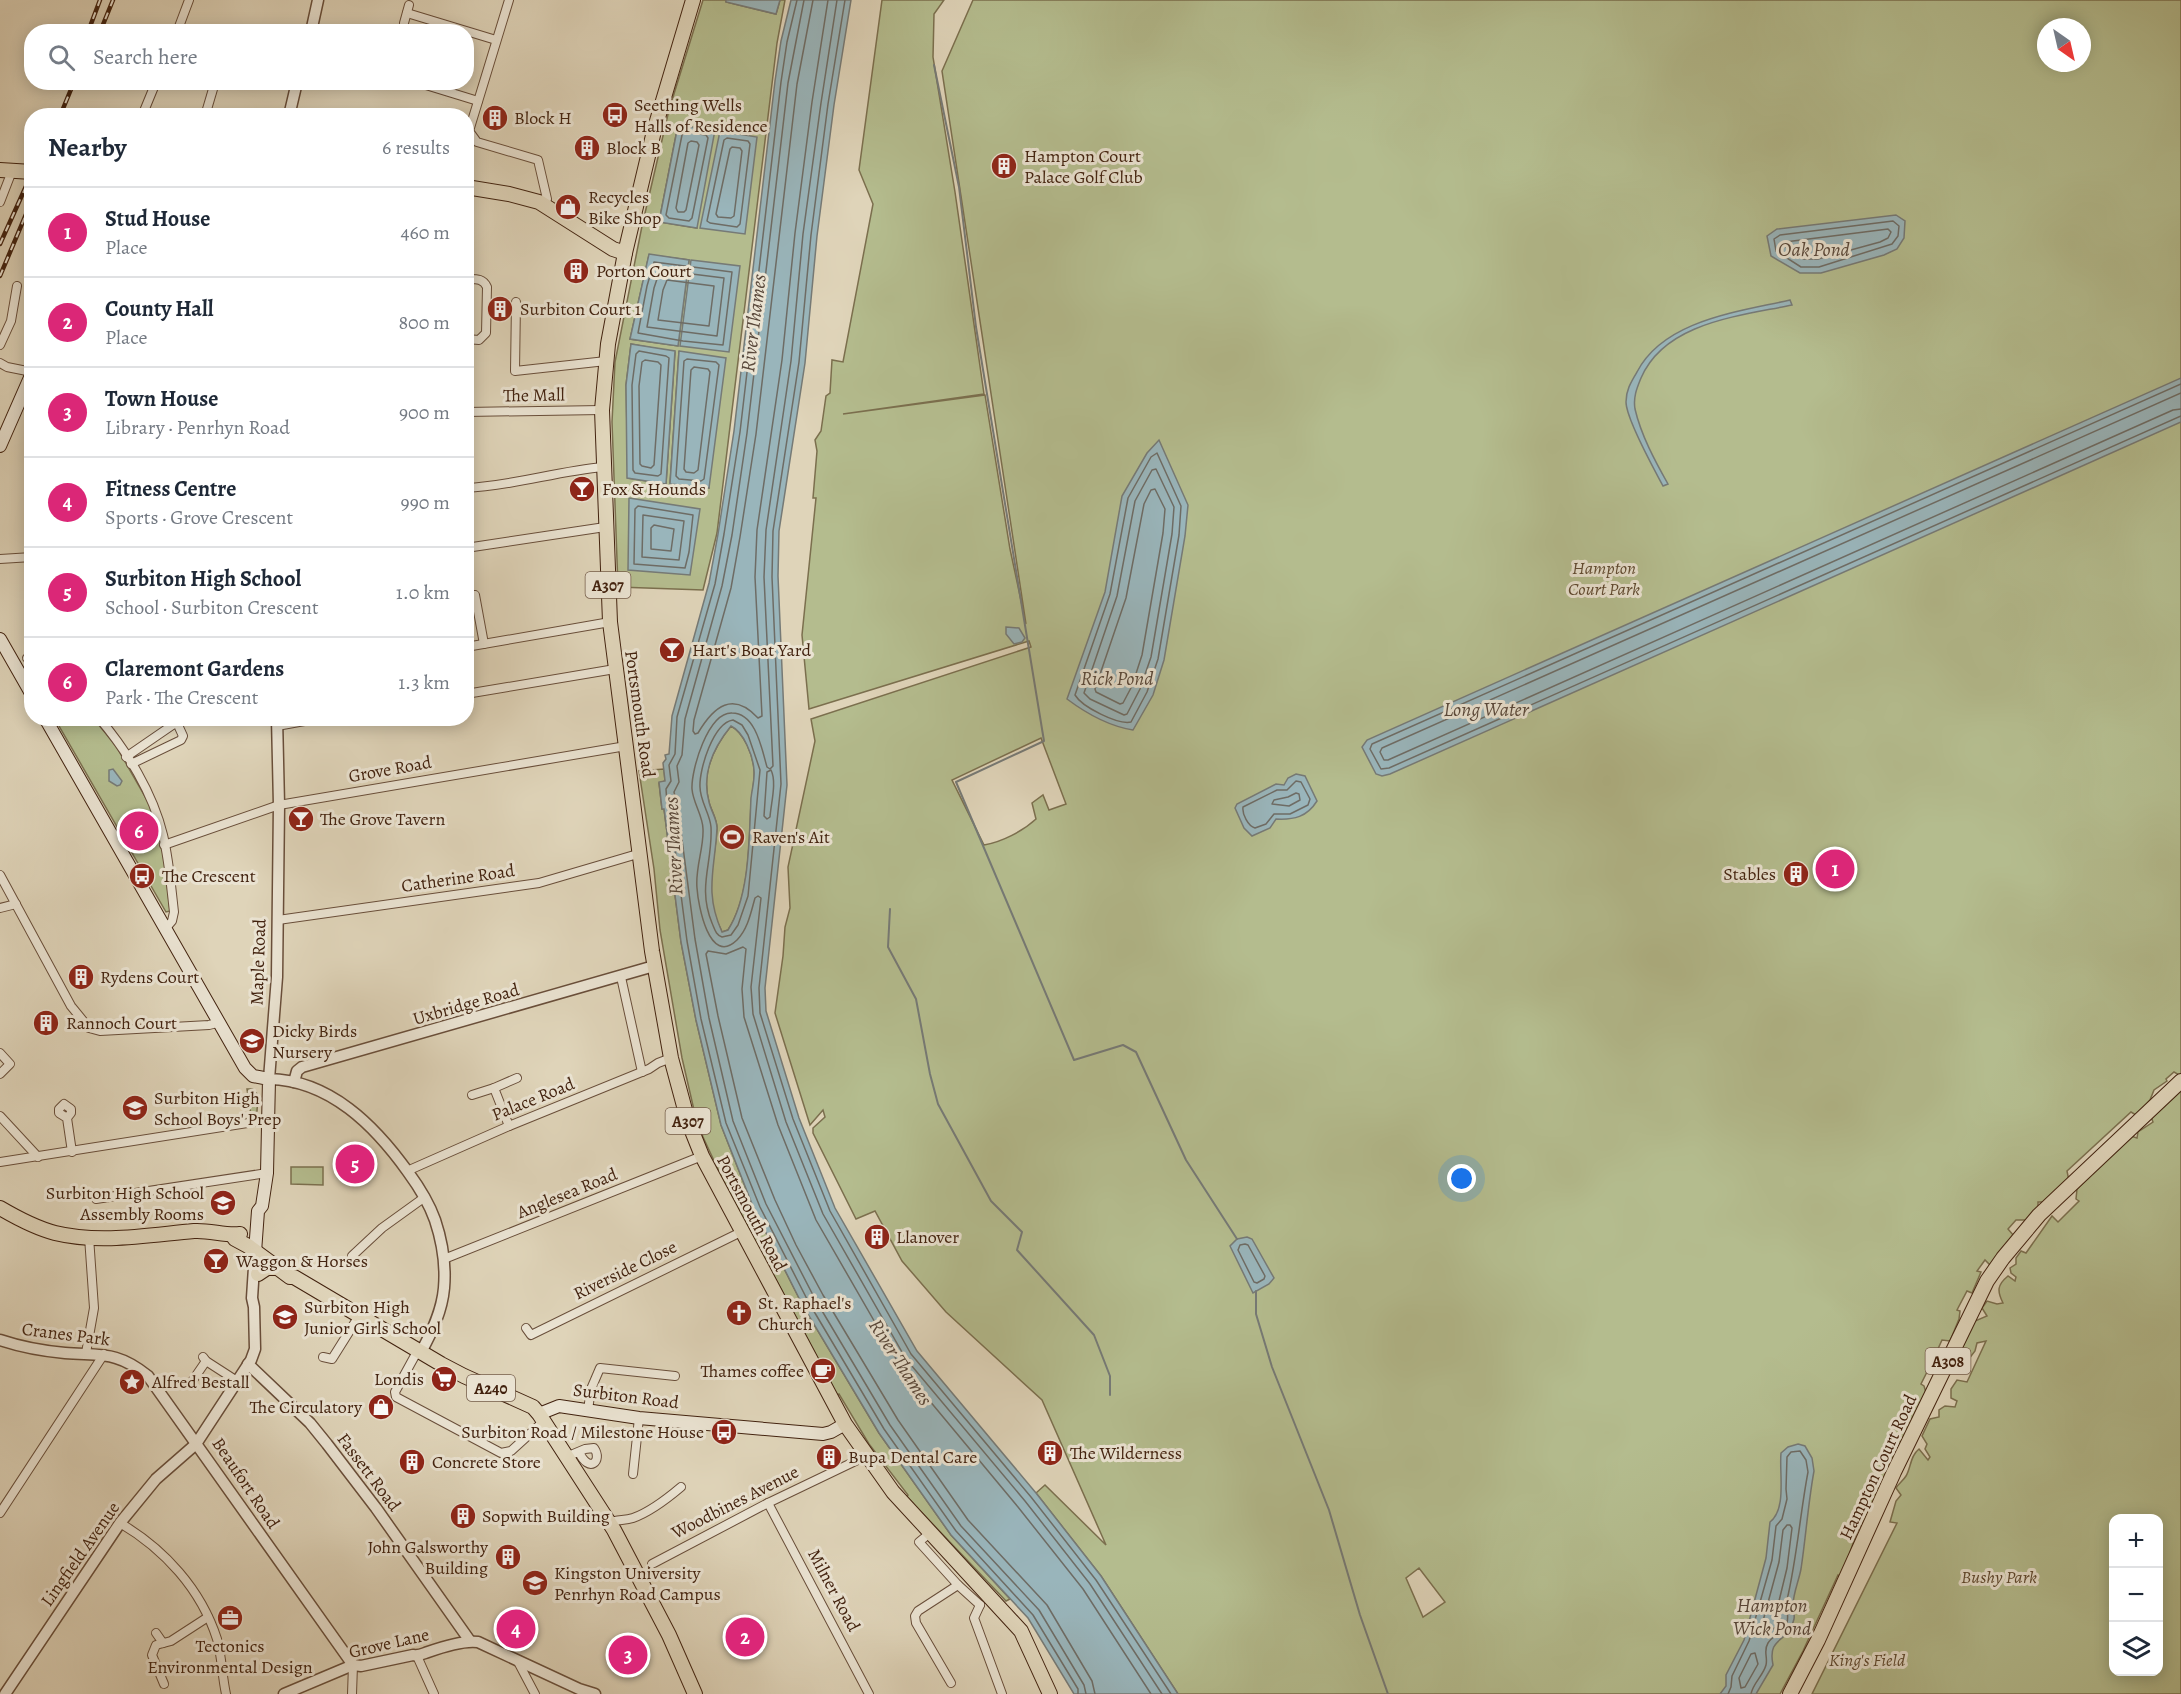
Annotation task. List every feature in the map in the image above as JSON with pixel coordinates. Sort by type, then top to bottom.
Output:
[{"type":"main road","name":"Portsmouth Road","points":[[693,0],[654,131],[625,253],[606,361],[602,410],[610,622],[654,966],[672,1058],[688,1121],[702,1156],[741,1232],[845,1424],[866,1456],[925,1538],[985,1602]]},
{"type":"main road","points":[[6,171],[24,171]]},
{"type":"main road","points":[[474,188],[520,196],[545,206],[613,249],[625,253]]},
{"type":"main road","points":[[0,446],[24,391]]},
{"type":"main road","points":[[0,639],[24,680]]},
{"type":"main road","points":[[50,726],[218,1023],[250,1074],[257,1078],[269,1079]]},
{"type":"main road","name":"Maple Road","points":[[259,1250],[258,1211],[262,1206],[267,1173],[269,1079]]},
{"type":"main road","name":"Hampton Court Road","points":[[1790,1694],[1818,1640],[1894,1472],[1987,1281],[2002,1258],[2038,1215],[2181,1081]]},
{"type":"main road","name":"A240","points":[[0,1208],[45,1230],[67,1235],[143,1236],[198,1231],[223,1232],[259,1250],[294,1272],[294,1277]]},
{"type":"main road","name":"A240","points":[[259,1250],[275,1268],[420,1351],[464,1376],[530,1404],[572,1455],[669,1635],[695,1694]]},
{"type":"main road","points":[[258,1274],[267,1268],[275,1268]]},
{"type":"main road","name":"Surbiton Road","points":[[541,1418],[560,1406],[639,1418],[823,1434],[845,1424]]},
{"type":"main road","name":"A307","points":[[985,1602],[1021,1631],[1050,1694]]},
{"type":"street","points":[[180,24],[189,0]]},
{"type":"street","points":[[312,24],[318,0]]},
{"type":"street","points":[[474,114],[509,0]]},
{"type":"street","points":[[404,23],[408,9],[451,24]]},
{"type":"street","points":[[474,32],[496,40]]},
{"type":"street","points":[[145,108],[153,90]]},
{"type":"street","points":[[207,108],[212,90]]},
{"type":"street","points":[[292,108],[295,90]]},
{"type":"street","points":[[442,90],[478,101]]},
{"type":"street","points":[[474,138],[477,142],[538,160],[547,199],[545,206]]},
{"type":"street","points":[[0,202],[6,171]]},
{"type":"street","points":[[474,279],[485,282],[487,288],[486,333],[479,340],[474,340]]},
{"type":"street","points":[[0,345],[11,321],[17,286]]},
{"type":"street","points":[[516,302],[515,370],[606,361]]},
{"type":"street","points":[[0,363],[24,371]]},
{"type":"street","name":"The Mall","points":[[474,412],[602,410]]},
{"type":"street","points":[[474,488],[497,487],[575,470],[604,467]]},
{"type":"street","points":[[474,547],[605,527]]},
{"type":"street","points":[[0,559],[24,557]]},
{"type":"street","points":[[475,595],[484,644]]},
{"type":"street","points":[[474,645],[610,622]]},
{"type":"street","points":[[474,693],[615,669]]},
{"type":"street","points":[[105,726],[129,760],[156,812],[165,845],[174,912],[172,921],[165,928]]},
{"type":"street","points":[[129,760],[172,726]]},
{"type":"street","points":[[129,760],[181,740],[183,736],[178,726]]},
{"type":"street","name":"Maple Road","points":[[269,1079],[277,986],[279,805],[277,726]]},
{"type":"street","name":"Grove Road","points":[[165,845],[279,805],[626,746]]},
{"type":"street","name":"Catherine Road","points":[[278,920],[539,883],[641,853]]},
{"type":"street","points":[[0,875],[71,1006],[89,1028],[100,1031],[218,1023]]},
{"type":"street","points":[[0,908],[15,904]]},
{"type":"street","name":"Uxbridge Road","points":[[294,1082],[297,1071],[302,1067],[654,966]]},
{"type":"street","points":[[621,977],[642,1072]]},
{"type":"street","points":[[0,1053],[10,1064],[0,1074]]},
{"type":"street","name":"Palace Road","points":[[407,1171],[672,1058]]},
{"type":"street","points":[[472,1095],[517,1078]]},
{"type":"street","points":[[269,1079],[283,1079],[322,1092],[359,1116],[387,1144],[407,1171],[425,1197],[435,1219],[444,1259],[442,1303],[420,1351],[395,1392],[396,1397],[501,1453],[511,1450],[541,1418]]},
{"type":"street","points":[[494,1088],[509,1126]]},
{"type":"street","points":[[0,1116],[38,1157]]},
{"type":"street","points":[[67,1118],[72,1152]]},
{"type":"street","points":[[0,1162],[267,1120]]},
{"type":"street","name":"Anglesea Road","points":[[444,1259],[702,1156]]},
{"type":"street","points":[[96,1199],[267,1173]]},
{"type":"street","points":[[352,1257],[382,1228],[425,1197]]},
{"type":"street","name":"Riverside Close","points":[[526,1328],[531,1335],[741,1232]]},
{"type":"street","points":[[86,1353],[94,1308],[89,1237]]},
{"type":"street","name":"Beaufort Road","points":[[254,1307],[259,1250]]},
{"type":"street","name":"Beaufort Road","points":[[259,1250],[252,1298],[255,1349],[248,1364],[196,1444],[353,1665]]},
{"type":"street","points":[[323,1357],[332,1359],[359,1316]]},
{"type":"street","name":"Cranes Park","points":[[0,1340],[24,1348],[105,1354],[135,1366],[148,1377],[196,1444]]},
{"type":"street","points":[[0,1513],[105,1354]]},
{"type":"street","points":[[193,1380],[204,1359],[237,1381]]},
{"type":"street","name":"Fassett Road","points":[[248,1364],[316,1430],[376,1508],[470,1641]]},
{"type":"street","points":[[588,1410],[591,1389],[600,1368],[675,1376]]},
{"type":"street","points":[[633,1474],[639,1418]]},
{"type":"street","name":"Lingfield Avenue","points":[[5,1694],[120,1523],[156,1479],[196,1444]]},
{"type":"street","name":"Woodbines Avenue","points":[[652,1564],[768,1503],[866,1456]]},
{"type":"street","points":[[609,1522],[633,1518],[670,1497],[681,1487]]},
{"type":"street","name":"Milner Road","points":[[768,1503],[869,1694]]},
{"type":"street","points":[[120,1523],[144,1538],[168,1559],[208,1617],[217,1640],[226,1694]]},
{"type":"street","points":[[925,1538],[958,1585],[985,1602],[974,1618],[1002,1694]]},
{"type":"street","points":[[951,1683],[916,1623],[915,1616],[918,1611],[958,1585]]},
{"type":"street","points":[[164,1684],[152,1655],[156,1645],[171,1641],[208,1617]]},
{"type":"street","points":[[156,1633],[163,1643]]},
{"type":"street","points":[[470,1641],[478,1642],[579,1689],[595,1694]]},
{"type":"street","name":"Grove Lane","points":[[284,1694],[353,1665],[361,1666],[417,1656],[470,1641]]},
{"type":"street","points":[[417,1656],[434,1694]]},
{"type":"street","points":[[517,1660],[535,1694]]},
{"type":"street","points":[[352,1694],[353,1665]]},
{"type":"green space","points":[[703,0],[726,0],[726,2],[776,14],[780,0],[785,0],[777,43],[717,533],[703,590],[618,587],[612,422],[615,362],[642,226],[669,110]],"holes":[[[678,125],[697,228],[659,222]],[[649,255],[689,260],[678,346],[630,339]],[[631,344],[675,352],[666,484],[628,478],[626,385]],[[679,351],[709,488],[670,483]]]},
{"type":"green space","name":"Hampton Court Park","points":[[882,0],[944,0],[934,14],[933,57],[984,394],[843,414],[985,395],[1010,549],[1026,624],[942,71],[973,0],[2181,0],[2181,1076],[2174,1072],[2166,1079],[2167,1081],[2154,1090],[2150,1100],[2136,1115],[2131,1112],[2067,1171],[2069,1181],[2044,1202],[2038,1202],[2038,1210],[2029,1220],[2016,1220],[2008,1229],[2014,1236],[1992,1267],[1985,1260],[1977,1271],[1981,1272],[1972,1293],[1967,1291],[1957,1310],[1960,1311],[1959,1319],[1950,1341],[1942,1340],[1937,1351],[1942,1366],[1932,1372],[1927,1372],[1921,1384],[1927,1396],[1887,1480],[1876,1495],[1871,1515],[1860,1526],[1856,1534],[1844,1569],[1840,1576],[1838,1575],[1803,1651],[1780,1694],[1178,1694],[1101,1576],[1036,1493],[1045,1485],[1106,1545],[1042,1400],[946,1312],[902,1261],[875,1211],[856,1219],[813,1133],[813,1128],[825,1117],[823,1110],[810,1125],[775,1013],[785,927],[790,908],[788,867],[815,741],[811,719],[1031,647],[1029,641],[809,709],[802,635],[816,498],[813,498],[817,451],[815,440],[821,431],[826,396],[830,393],[832,360],[843,362],[873,204],[859,170]],"holes":[[[1041,738],[1066,804],[1049,810],[1043,795],[1032,803],[1036,819],[1019,832],[984,845],[952,780]],[[1419,1568],[1445,1602],[1423,1617],[1406,1578]]]},
{"type":"green space","points":[[59,726],[100,726],[116,746],[155,814],[163,848],[170,911],[166,912]]},
{"type":"green space","name":"Raven's Ait","points":[[731,726],[740,734],[750,751],[754,778],[749,852],[741,902],[728,930],[722,932],[711,900],[717,828],[709,802],[707,781],[710,761]]},
{"type":"green space","points":[[664,769],[665,781],[659,783],[662,809],[664,809],[681,942],[696,1020],[721,1125],[754,1209],[803,1306],[879,1433],[951,1535],[1010,1599],[1006,1601],[907,1497],[908,1495],[869,1444],[839,1394],[837,1395],[722,1178],[703,1137],[682,1058],[660,930],[654,869],[639,771]]},
{"type":"green space","points":[[247,1089],[253,1089],[258,1095],[257,1111],[251,1115]]},
{"type":"green space","name":"Bushy Park","points":[[2181,1090],[2181,1694],[1812,1694],[1897,1523],[1890,1522],[1896,1501],[1901,1495],[1896,1488],[1906,1476],[1914,1455],[1919,1449],[1928,1460],[1930,1457],[1925,1449],[1927,1444],[1922,1436],[1930,1419],[1939,1417],[1939,1410],[1945,1406],[1955,1407],[1957,1401],[1951,1398],[1951,1389],[1957,1380],[1967,1382],[1986,1341],[1977,1343],[1975,1351],[1965,1364],[1958,1361],[1964,1341],[1975,1321],[1987,1316],[1982,1308],[1987,1301],[2003,1303],[1999,1292],[2000,1285],[2008,1276],[2015,1281],[2016,1277],[2011,1273],[2010,1268],[2016,1264],[2016,1258],[2021,1251],[2026,1253],[2052,1216],[2058,1222],[2079,1201],[2076,1199],[2077,1189],[2131,1136],[2137,1138],[2138,1132],[2153,1122],[2151,1117]]},
{"type":"green space","points":[[291,1167],[323,1167],[323,1185],[291,1184]]},
{"type":"water","points":[[726,0],[780,0],[776,14],[726,2]]},
{"type":"water","name":"River Thames","points":[[791,0],[851,0],[834,105],[817,236],[805,363],[779,531],[778,576],[787,785],[765,988],[766,1011],[799,1118],[835,1208],[917,1351],[1036,1493],[1101,1576],[1178,1694],[1074,1694],[1028,1618],[951,1535],[879,1433],[803,1306],[754,1209],[721,1125],[696,1020],[681,942],[659,782],[665,781],[663,763],[666,759],[665,755],[669,754],[672,716],[709,583],[718,534],[734,431],[781,41]],"holes":[[[731,726],[736,729],[750,752],[754,777],[749,848],[741,901],[728,930],[722,932],[713,905],[712,880],[717,828],[709,802],[707,781],[710,761],[719,743]]]},
{"type":"water","points":[[678,125],[715,130],[697,228],[659,222]]},
{"type":"water","points":[[720,131],[757,137],[745,234],[700,228]]},
{"type":"water","name":"Oak Pond","points":[[1896,215],[1905,221],[1904,238],[1897,249],[1884,255],[1821,273],[1800,273],[1771,256],[1767,236],[1777,229]]},
{"type":"water","points":[[649,254],[689,260],[678,346],[630,339]]},
{"type":"water","points":[[691,260],[740,266],[729,352],[680,346]]},
{"type":"water","points":[[1790,300],[1792,305],[1728,318],[1686,333],[1667,345],[1652,359],[1641,378],[1636,393],[1635,409],[1653,457],[1668,484],[1663,486],[1641,444],[1626,402],[1631,383],[1649,354],[1665,340],[1704,321]]},
{"type":"water","points":[[631,344],[675,351],[666,484],[627,478],[626,385]]},
{"type":"water","points":[[679,351],[726,358],[709,488],[670,484]]},
{"type":"water","name":"Long Water","points":[[2181,378],[2181,422],[1390,774],[1382,776],[1376,774],[1362,747],[1367,740]]},
{"type":"water","name":"Rick Pond","points":[[1159,440],[1188,505],[1164,660],[1153,695],[1133,730],[1098,719],[1067,699],[1105,592],[1122,496],[1147,453]]},
{"type":"water","points":[[629,498],[700,509],[690,575],[628,570]]},
{"type":"water","points":[[1006,627],[1019,628],[1025,638],[1022,642],[1014,644],[1006,634]]},
{"type":"water","points":[[113,769],[122,781],[117,786],[109,781],[109,770]]},
{"type":"water","points":[[1296,774],[1305,776],[1317,801],[1304,814],[1289,819],[1276,819],[1270,828],[1252,836],[1244,828],[1235,808],[1237,804],[1276,784],[1284,785],[1288,778]]},
{"type":"water","points":[[1247,1237],[1252,1239],[1274,1278],[1269,1284],[1253,1293],[1230,1246],[1237,1239]]},
{"type":"water","name":"Hampton Wick Pond","points":[[1798,1444],[1805,1446],[1812,1458],[1814,1471],[1801,1569],[1793,1601],[1794,1619],[1788,1633],[1773,1649],[1773,1665],[1756,1694],[1720,1694],[1726,1686],[1726,1675],[1744,1640],[1766,1558],[1770,1522],[1779,1509],[1781,1453],[1788,1447]]},
{"type":"waterway","points":[[934,65],[959,187],[976,327],[1044,741],[956,782],[1074,1060],[1123,1045],[1136,1052],[1186,1160],[1237,1239]]},
{"type":"waterway","points":[[890,909],[888,947],[916,999],[938,1104],[991,1201],[1022,1232],[1017,1250],[1094,1335],[1110,1376],[1110,1395]]},
{"type":"waterway","points":[[1256,1291],[1256,1314],[1272,1367],[1329,1510],[1360,1615],[1388,1694]]},
{"type":"railway","points":[[91,24],[100,0]]},
{"type":"railway","points":[[103,24],[113,0]]},
{"type":"railway","points":[[63,108],[71,90]]},
{"type":"railway","points":[[0,244],[24,191]]},
{"type":"railway","points":[[0,276],[24,219]]},
{"type":"place","name":"Seething Wells Halls of Residence","points":[[615,115]]},
{"type":"place","name":"Block H","points":[[495,118]]},
{"type":"place","name":"Block B","points":[[587,148]]},
{"type":"place","name":"Hampton Court Palace Golf Club","points":[[1004,166]]},
{"type":"place","name":"Recycles Bike Shop","points":[[568,207]]},
{"type":"place","name":"Porton Court","points":[[576,271]]},
{"type":"place","name":"Surbiton Court 1","points":[[500,309]]},
{"type":"place","name":"Fox & Hounds","points":[[582,489]]},
{"type":"place","name":"Hart's Boat Yard","points":[[672,650]]},
{"type":"place","name":"The Grove Tavern","points":[[301,819]]},
{"type":"place","name":"Claremont Gardens","points":[[139,831]]},
{"type":"place","name":"Raven's Ait","points":[[732,837]]},
{"type":"place","name":"Stud House","points":[[1835,869]]},
{"type":"place","name":"Stables","points":[[1796,874]]},
{"type":"place","name":"The Crescent","points":[[142,876]]},
{"type":"place","name":"Rydens Court","points":[[81,977]]},
{"type":"place","name":"Rannoch Court","points":[[46,1023]]},
{"type":"place","name":"Dicky Birds Nursery","points":[[252,1041]]},
{"type":"place","name":"Surbiton High School Boys' Prep","points":[[135,1108]]},
{"type":"place","name":"Surbiton High School","points":[[355,1164]]},
{"type":"place","name":"Surbiton High School Assembly Rooms","points":[[223,1203]]},
{"type":"place","name":"Llanover","points":[[877,1237]]},
{"type":"place","name":"Waggon & Horses","points":[[216,1261]]},
{"type":"place","name":"St. Raphael's Church","points":[[739,1313]]},
{"type":"place","name":"Surbiton High Junior Girls School","points":[[285,1317]]},
{"type":"place","name":"Thames coffee","points":[[823,1371]]},
{"type":"place","name":"Londis","points":[[444,1379]]},
{"type":"place","name":"Alfred Bestall","points":[[132,1382]]},
{"type":"place","name":"The Circulatory","points":[[381,1407]]},
{"type":"place","name":"Surbiton Road / Milestone House","points":[[724,1432]]},
{"type":"place","name":"The Wilderness","points":[[1050,1453]]},
{"type":"place","name":"Bupa Dental Care","points":[[829,1457]]},
{"type":"place","name":"Concrete Store","points":[[412,1462]]},
{"type":"place","name":"Sopwith Building","points":[[463,1516]]},
{"type":"place","name":"John Galsworthy Building","points":[[508,1557]]},
{"type":"place","name":"Kingston University Penrhyn Road Campus","points":[[535,1583]]},
{"type":"place","name":"Tectonics Environmental Design","points":[[230,1618]]},
{"type":"place","name":"Fitness Centre","points":[[516,1629]]},
{"type":"place","name":"County Hall","points":[[745,1637]]},
{"type":"place","name":"Town House","points":[[628,1655]]},
{"type":"park label","name":"King's Field","points":[[1867,1660]]}]
